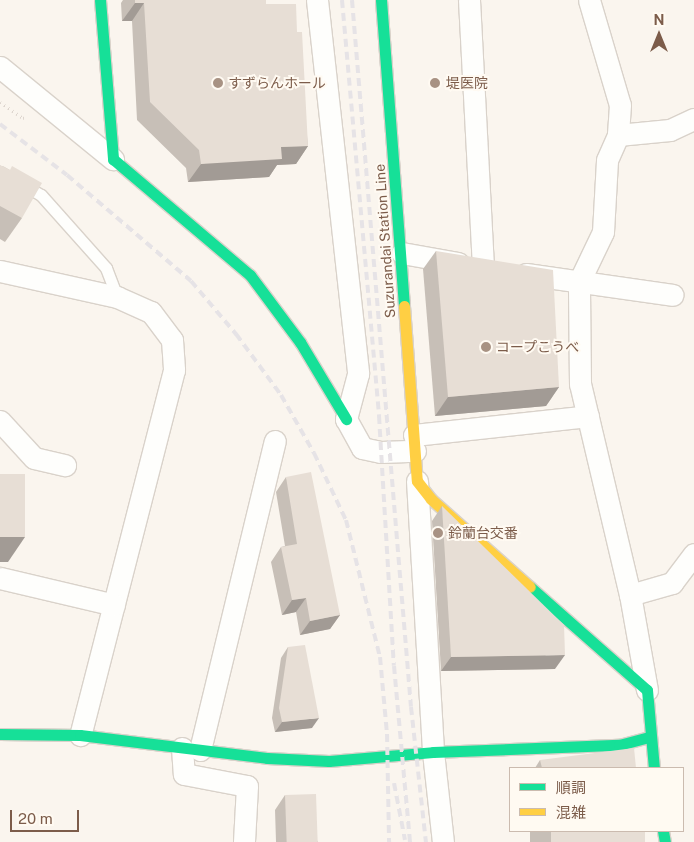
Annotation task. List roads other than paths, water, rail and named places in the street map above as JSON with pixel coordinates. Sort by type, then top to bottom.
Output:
[{"type":"street","points":[[100,0],[113,159]]},
{"type":"street","points":[[317,0],[358,374],[346,419]]},
{"type":"street","name":"Suzurandai Station Line","points":[[381,0],[402,253],[416,480]]},
{"type":"street","points":[[469,0],[483,267]]},
{"type":"street","points":[[589,0],[620,106],[618,135],[607,160],[603,232],[579,282],[580,384],[630,595],[647,690],[649,737],[654,767]]},
{"type":"street","points":[[0,68],[113,159],[250,275],[300,342],[362,448],[380,452],[415,443],[588,416]]},
{"type":"street","points":[[618,135],[670,130],[694,119]]},
{"type":"street","points":[[402,253],[579,282],[674,295]]},
{"type":"street","points":[[0,271],[117,297],[151,312],[172,340],[174,370],[80,735]]},
{"type":"street","points":[[0,421],[34,458],[65,465]]},
{"type":"street","points":[[244,842],[247,828],[247,786],[184,774],[275,441]]},
{"type":"street","points":[[416,480],[431,499],[647,690]]},
{"type":"street","points":[[416,480],[433,752],[443,842]]},
{"type":"street","points":[[630,595],[672,583],[694,554]]},
{"type":"street","points":[[0,578],[114,605]]},
{"type":"street","points":[[0,734],[80,735],[191,749],[329,761],[433,752],[619,745],[649,737]]},
{"type":"lane","points":[[0,172],[41,194],[106,268],[117,297]]},
{"type":"railway","points":[[342,0],[379,416],[394,666],[410,842]]},
{"type":"railway","points":[[352,0],[411,707],[426,842]]},
{"type":"railway","points":[[0,124],[67,175],[191,281],[236,334],[281,395],[314,453],[346,520],[380,657],[387,734],[389,842]]},
{"type":"railway","points":[[394,783],[405,840]]},
{"type":"place","name":"すずらんホール","points":[[218,83]]},
{"type":"place","name":"堤医院","points":[[435,83]]},
{"type":"place","name":"コープこうべ","points":[[486,347]]},
{"type":"place","name":"鈴蘭台交番","points":[[438,533]]}]
